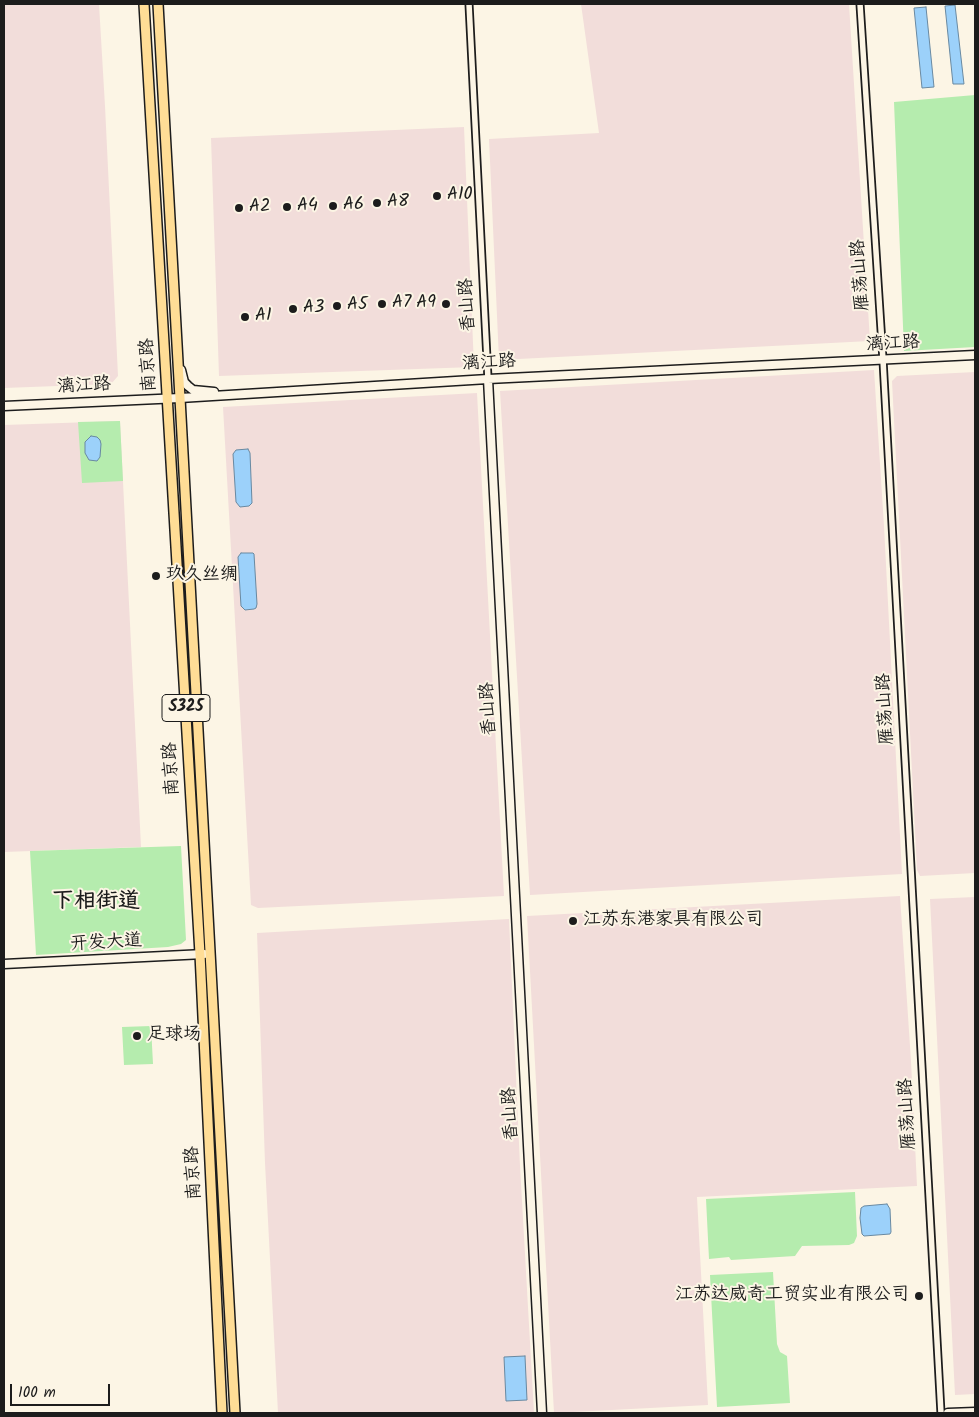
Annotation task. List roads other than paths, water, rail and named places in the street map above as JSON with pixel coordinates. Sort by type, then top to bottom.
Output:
[{"type":"main road","name":"南京路","points":[[144,4],[235,1413]]},
{"type":"main road","name":"南京路","points":[[158,4],[180,398],[205,954],[222,1413]]},
{"type":"street","name":"香山路","points":[[469,4],[542,1413]]},
{"type":"street","name":"雁荡山路","points":[[860,4],[883,360],[941,1413]]},
{"type":"street","name":"漓江路","points":[[4,406],[180,398],[488,379],[975,356]]},
{"type":"street","points":[[178,358],[184,382],[193,390],[246,394]]},
{"type":"street","name":"开发大道","points":[[4,964],[205,954]]},
{"type":"street","points":[[948,1413],[975,1412]]},
{"type":"water","points":[[955,5],[964,84],[953,84],[945,6]]},
{"type":"water","points":[[926,7],[934,87],[922,88],[914,8]]},
{"type":"water","points":[[91,436],[97,437],[101,444],[100,457],[97,461],[89,460],[85,453],[85,442]]},
{"type":"water","points":[[248,449],[250,453],[252,503],[249,506],[240,507],[236,502],[233,454],[236,450]]},
{"type":"water","points":[[241,553],[254,554],[257,604],[254,609],[245,610],[241,606],[238,557]]},
{"type":"water","points":[[887,1204],[890,1209],[890,1234],[864,1236],[862,1234],[860,1218],[861,1208],[864,1206]]},
{"type":"water","points":[[525,1356],[527,1400],[506,1401],[504,1357]]},
{"type":"place","name":"A10","points":[[437,196]]},
{"type":"place","name":"A8","points":[[377,203]]},
{"type":"place","name":"A6","points":[[333,206]]},
{"type":"place","name":"A4","points":[[287,207]]},
{"type":"place","name":"A2","points":[[239,208]]},
{"type":"place","name":"A7","points":[[382,304]]},
{"type":"place","name":"A9","points":[[446,304]]},
{"type":"place","name":"A5","points":[[337,306]]},
{"type":"place","name":"A3","points":[[293,309]]},
{"type":"place","name":"A1","points":[[245,317]]},
{"type":"place","name":"玖久丝绸","points":[[156,576]]},
{"type":"place","name":"江苏东港家具有限公司","points":[[573,921]]},
{"type":"place","name":"足球场","points":[[137,1036]]},
{"type":"place","name":"江苏达威奇工贸实业有限公司","points":[[919,1296]]},
{"type":"district","name":"下相街道","points":[[96,903]]}]
